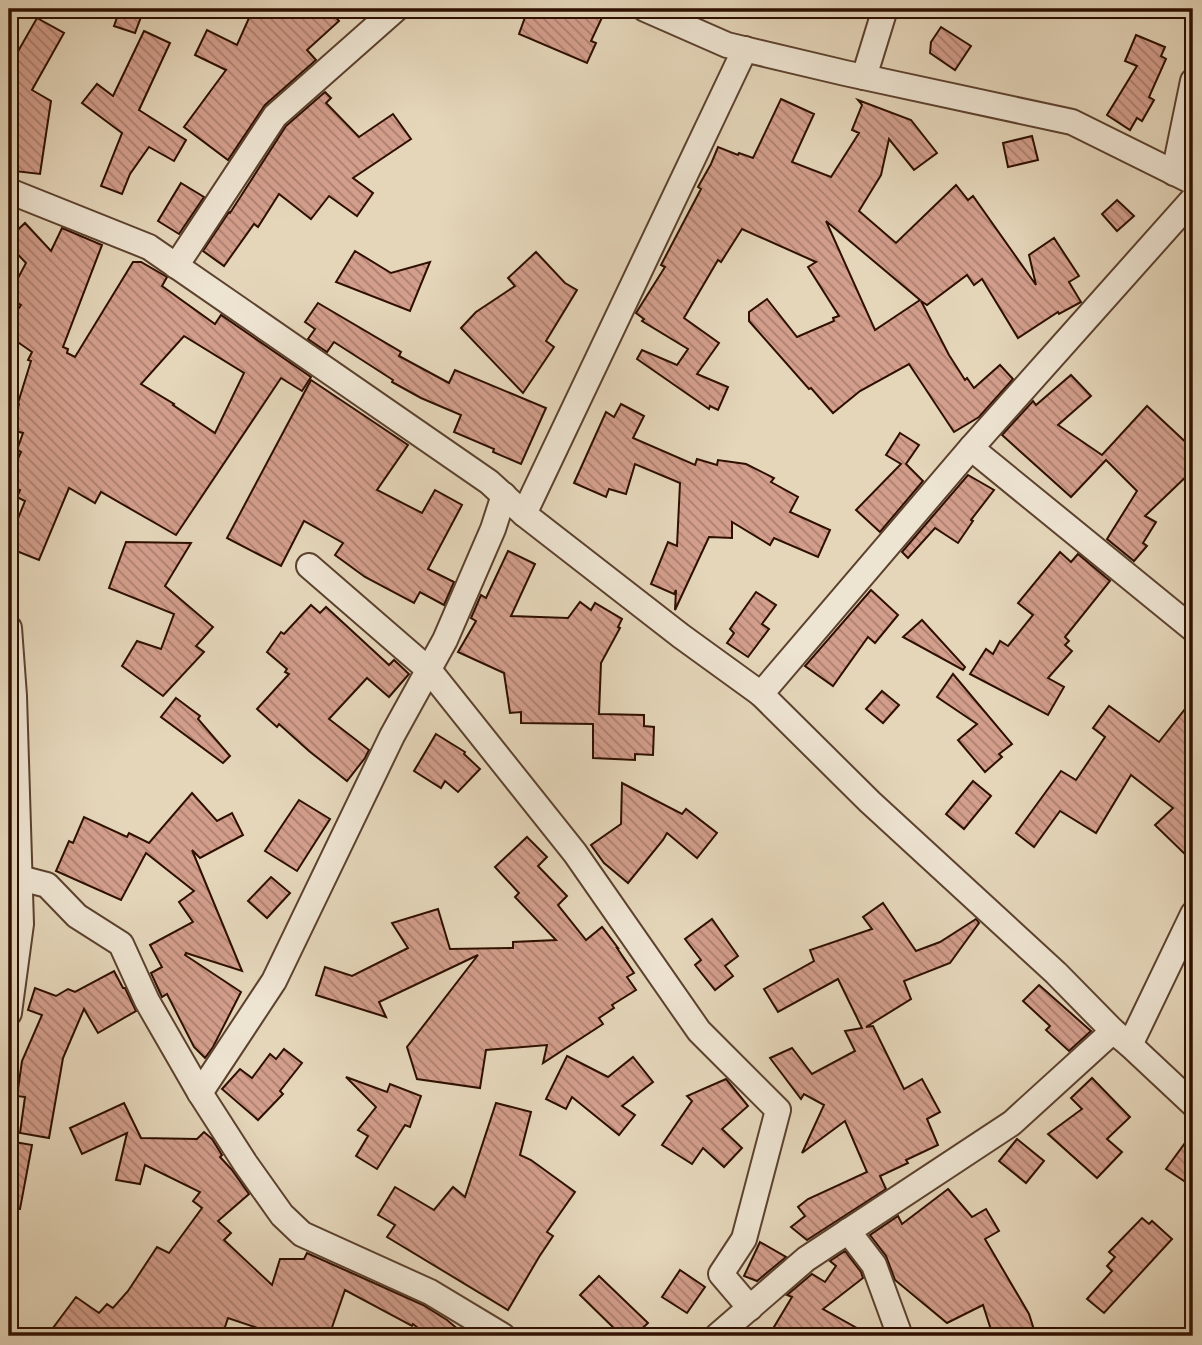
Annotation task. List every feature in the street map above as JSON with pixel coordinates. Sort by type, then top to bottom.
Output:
[{"type":"street","points":[[176,266],[275,116],[396,9]]},
{"type":"street","points":[[645,9],[727,45],[1072,122],[1184,177],[1193,81]]},
{"type":"street","points":[[864,77],[885,9]]},
{"type":"street","points":[[524,513],[745,49]]},
{"type":"street","points":[[9,191],[149,247],[478,474],[681,636],[761,694],[870,802],[1056,973],[1193,1104]]},
{"type":"street","points":[[761,694],[971,448],[1193,199]]},
{"type":"street","points":[[971,448],[1193,629]]},
{"type":"street","points":[[200,1093],[274,981],[392,736],[445,640],[493,529],[504,495]]},
{"type":"street","points":[[309,566],[429,670],[575,853],[699,1031],[778,1110],[744,1239],[721,1274],[750,1308]]},
{"type":"street","points":[[9,628],[14,696],[21,924],[12,970],[9,1013]]},
{"type":"street","points":[[20,878],[47,885],[77,916],[121,944],[147,1001],[200,1093],[282,1215],[302,1234],[430,1292],[503,1336]]},
{"type":"street","points":[[717,1336],[806,1259],[1012,1123],[1121,1038],[1193,914]]},
{"type":"street","points":[[848,1231],[874,1265],[900,1336]]},
{"type":"building","points":[[120,9],[144,9],[135,33],[114,26]]},
{"type":"building","points":[[253,9],[328,9],[339,21],[307,50],[316,60],[265,105],[228,160],[184,127],[226,70],[195,55],[207,30],[237,45]]},
{"type":"building","points":[[528,9],[606,9],[591,41],[596,43],[587,63],[519,34]]},
{"type":"building","points":[[37,18],[64,33],[32,90],[51,101],[40,174],[14,171],[16,158],[9,157],[9,67]]},
{"type":"building","points":[[941,27],[971,46],[955,70],[930,53],[931,42]]},
{"type":"building","points":[[144,31],[170,43],[139,110],[186,140],[174,161],[149,147],[130,174],[122,194],[101,186],[122,133],[82,103],[97,84],[113,96]]},
{"type":"building","points":[[1136,35],[1165,47],[1161,56],[1166,59],[1149,97],[1154,100],[1142,121],[1137,118],[1130,130],[1107,115],[1137,66],[1125,61]]},
{"type":"building","points":[[325,92],[331,98],[326,103],[359,137],[393,114],[411,139],[353,178],[373,193],[357,216],[329,196],[311,219],[279,194],[258,227],[254,224],[224,266],[203,251],[286,126]]},
{"type":"building","points":[[781,99],[814,114],[792,162],[831,177],[859,133],[852,130],[862,105],[858,100],[911,120],[937,153],[914,170],[889,139],[881,175],[859,211],[896,243],[956,185],[968,200],[973,196],[1036,285],[1029,255],[1054,238],[1079,276],[1069,282],[1081,302],[1059,314],[1058,312],[1018,338],[982,279],[974,285],[967,275],[927,305],[921,301],[949,355],[965,380],[967,378],[974,388],[1000,365],[1013,379],[979,417],[954,432],[909,364],[860,391],[833,413],[749,321],[749,312],[767,299],[797,337],[834,321],[833,318],[839,316],[808,267],[816,262],[742,229],[721,262],[718,260],[684,318],[719,343],[697,374],[728,387],[718,410],[710,406],[709,409],[637,359],[642,350],[677,365],[688,349],[642,321],[644,319],[636,313],[665,267],[661,265],[701,189],[698,187],[718,147],[753,158]],"holes":[[[826,221],[920,300],[875,330]]]},
{"type":"building","points":[[1032,136],[1038,160],[1008,167],[1003,143]]},
{"type":"building","points":[[181,183],[204,197],[179,234],[158,221]]},
{"type":"building","points":[[1117,200],[1134,216],[1117,231],[1102,214]]},
{"type":"building","points":[[25,223],[51,251],[62,228],[102,245],[63,347],[75,357],[133,262],[141,262],[167,277],[162,286],[215,324],[221,315],[311,377],[302,391],[281,378],[176,535],[101,492],[95,503],[69,488],[39,560],[9,548],[9,541],[25,501],[17,497],[20,490],[9,486],[9,479],[21,452],[17,450],[23,433],[12,430],[32,352],[9,336],[9,322],[21,305],[9,298],[9,295],[26,263],[9,245],[9,238]],"holes":[[[184,336],[244,373],[215,433],[141,384]]]},
{"type":"building","points":[[355,251],[391,273],[430,262],[410,311],[336,282]]},
{"type":"building","points":[[536,252],[565,283],[577,290],[546,341],[554,347],[523,393],[461,328],[476,312],[515,286],[508,278]]},
{"type":"building","points":[[318,303],[401,352],[399,356],[449,383],[455,370],[546,408],[521,464],[454,432],[461,415],[392,382],[393,380],[334,342],[327,352],[308,339],[315,329],[305,322]]},
{"type":"building","points":[[1071,375],[1091,396],[1058,425],[1102,455],[1147,406],[1193,449],[1193,470],[1145,516],[1156,522],[1143,543],[1147,546],[1134,561],[1107,539],[1137,491],[1106,460],[1071,497],[1002,435],[1033,401],[1036,405]]},
{"type":"building","points":[[311,380],[408,445],[377,490],[422,513],[435,490],[462,505],[428,569],[454,582],[444,605],[420,592],[414,603],[365,577],[335,555],[343,543],[304,521],[281,566],[227,538]]},
{"type":"building","points":[[621,404],[644,416],[633,438],[695,465],[697,459],[717,465],[718,460],[746,464],[774,478],[771,482],[798,497],[790,512],[830,530],[818,557],[774,538],[770,545],[732,522],[732,538],[709,537],[675,610],[676,590],[674,594],[651,584],[668,542],[677,546],[680,483],[635,464],[626,494],[609,489],[606,497],[574,483],[606,412],[614,417]]},
{"type":"building","points":[[900,433],[919,445],[906,464],[923,481],[880,532],[856,510],[901,464],[886,455]]},
{"type":"building","points":[[968,475],[994,490],[971,520],[973,521],[958,543],[935,528],[908,558],[902,552]]},
{"type":"building","points":[[126,542],[191,543],[165,586],[213,627],[196,646],[204,652],[163,696],[122,666],[137,641],[161,649],[174,614],[109,588]]},
{"type":"building","points":[[508,551],[535,564],[511,616],[568,618],[580,602],[591,610],[595,603],[622,619],[601,663],[599,714],[644,715],[644,726],[654,727],[653,755],[635,754],[635,760],[593,758],[593,724],[521,723],[521,712],[510,713],[504,673],[458,652],[476,621],[471,618],[481,595],[486,598]]},
{"type":"building","points":[[1060,552],[1071,562],[1078,554],[1110,581],[1065,637],[1069,641],[1065,645],[1072,651],[1048,678],[1064,687],[1048,715],[970,674],[986,649],[993,654],[1000,641],[1008,646],[1033,615],[1018,603]]},
{"type":"building","points":[[871,590],[898,615],[875,643],[868,637],[833,686],[805,666]]},
{"type":"building","points":[[756,592],[776,605],[762,624],[769,629],[748,657],[727,643],[734,633],[730,629]]},
{"type":"building","points":[[311,605],[320,613],[326,607],[389,665],[394,660],[409,674],[389,697],[367,678],[329,719],[369,750],[347,781],[257,709],[289,674],[285,672],[287,669],[267,652],[281,632],[284,634]]},
{"type":"building","points":[[922,620],[965,667],[963,670],[903,637]]},
{"type":"building","points":[[953,674],[1012,744],[999,754],[1002,757],[985,772],[958,740],[977,724],[937,697]]},
{"type":"building","points":[[882,691],[899,705],[883,723],[866,709]]},
{"type":"building","points":[[176,698],[200,716],[198,719],[230,756],[223,763],[161,717]]},
{"type":"building","points":[[1193,699],[1193,862],[1155,825],[1173,808],[1131,775],[1096,833],[1060,811],[1034,847],[1016,833],[1061,771],[1076,780],[1105,737],[1093,728],[1109,706],[1159,742]]},
{"type":"building","points":[[436,734],[465,752],[480,769],[458,792],[445,781],[441,788],[414,771]]},
{"type":"building","points":[[973,781],[991,796],[964,829],[946,814]]},
{"type":"building","points":[[622,783],[682,814],[686,809],[717,833],[697,858],[667,833],[628,883],[604,863],[591,845],[621,824]]},
{"type":"building","points":[[192,793],[217,821],[232,813],[243,835],[200,858],[192,850],[242,971],[186,953],[185,955],[241,992],[205,1058],[194,1047],[167,994],[162,997],[151,973],[162,967],[150,945],[193,922],[179,902],[194,891],[146,853],[121,900],[56,871],[69,841],[73,843],[84,817],[127,837],[129,833],[149,843]]},
{"type":"building","points":[[299,800],[330,819],[297,871],[265,851]]},
{"type":"building","points":[[527,837],[547,857],[538,866],[567,896],[558,905],[586,940],[602,927],[634,973],[627,977],[636,990],[612,1005],[614,1008],[599,1018],[603,1024],[543,1063],[547,1045],[486,1050],[480,1088],[417,1079],[407,1047],[478,955],[379,1002],[386,1017],[316,995],[325,967],[352,976],[408,948],[392,923],[438,909],[450,949],[513,948],[513,942],[556,940],[515,897],[519,893],[495,867]]},
{"type":"building","points":[[271,877],[290,893],[267,918],[248,901]]},
{"type":"building","points":[[883,903],[916,951],[940,942],[976,919],[979,923],[950,963],[904,981],[911,999],[866,1027],[873,1026],[904,1089],[922,1079],[940,1112],[927,1119],[938,1145],[880,1176],[886,1189],[807,1240],[791,1227],[805,1216],[798,1207],[808,1199],[867,1172],[845,1121],[802,1153],[824,1105],[804,1094],[801,1099],[770,1058],[792,1048],[812,1074],[855,1051],[845,1031],[862,1028],[838,979],[778,1012],[764,989],[814,961],[810,950],[872,929],[863,917]]},
{"type":"building","points":[[712,919],[738,956],[725,966],[733,976],[715,990],[695,965],[701,960],[685,939]]},
{"type":"building","points":[[114,971],[136,1011],[98,1033],[84,1009],[63,1058],[49,1138],[20,1133],[25,1097],[17,1096],[22,1061],[42,1015],[28,1010],[35,988],[56,996],[68,989],[75,992]]},
{"type":"building","points":[[1039,985],[1091,1031],[1069,1051],[1046,1030],[1050,1026],[1023,1001]]},
{"type":"building","points":[[284,1049],[302,1063],[280,1091],[283,1094],[258,1120],[222,1089],[240,1069],[252,1078],[270,1054],[276,1059]]},
{"type":"building","points":[[567,1056],[608,1077],[633,1057],[653,1082],[622,1106],[635,1115],[619,1135],[572,1097],[566,1109],[546,1099]]},
{"type":"building","points":[[346,1077],[387,1092],[390,1084],[421,1096],[410,1127],[405,1125],[377,1169],[356,1156],[368,1136],[358,1130],[376,1107]]},
{"type":"building","points":[[1092,1078],[1130,1117],[1107,1139],[1122,1152],[1097,1178],[1048,1134],[1082,1109],[1071,1098]]},
{"type":"building","points":[[726,1079],[748,1106],[722,1129],[742,1148],[724,1167],[703,1148],[692,1164],[662,1145],[692,1101],[687,1096]]},
{"type":"building","points":[[124,1103],[141,1138],[197,1139],[204,1132],[212,1139],[222,1155],[220,1157],[249,1194],[218,1221],[231,1233],[224,1240],[272,1285],[280,1259],[304,1259],[307,1253],[423,1305],[466,1336],[428,1336],[413,1324],[412,1326],[345,1290],[329,1336],[281,1336],[228,1318],[222,1336],[47,1336],[76,1297],[99,1313],[107,1304],[113,1308],[128,1291],[157,1247],[169,1253],[202,1208],[193,1201],[200,1192],[145,1165],[140,1184],[116,1180],[127,1133],[82,1154],[70,1128]]},
{"type":"building","points":[[496,1103],[531,1112],[520,1155],[575,1192],[547,1232],[553,1236],[508,1310],[387,1237],[395,1225],[378,1215],[395,1187],[434,1210],[453,1187],[465,1197]]},
{"type":"building","points":[[1193,1132],[1193,1187],[1166,1169]]},
{"type":"building","points":[[1017,1139],[1044,1161],[1026,1183],[999,1161]]},
{"type":"building","points":[[9,1141],[32,1145],[20,1209],[9,1208]]},
{"type":"building","points":[[948,1189],[972,1217],[986,1209],[999,1231],[985,1239],[1029,1314],[1036,1336],[993,1336],[983,1305],[947,1323],[895,1280],[886,1256],[870,1235],[898,1216],[902,1224]]},
{"type":"building","points":[[1142,1218],[1149,1224],[1152,1221],[1172,1239],[1104,1313],[1087,1299],[1112,1271],[1107,1266],[1115,1257],[1109,1252]]},
{"type":"building","points":[[760,1242],[786,1257],[757,1281],[744,1276]]},
{"type":"building","points":[[845,1251],[863,1278],[823,1309],[871,1336],[790,1336],[774,1327],[792,1297],[787,1295],[812,1274],[825,1282],[836,1266],[830,1261]]},
{"type":"building","points":[[680,1270],[705,1287],[687,1313],[662,1297]]},
{"type":"building","points":[[599,1276],[648,1323],[634,1336],[622,1336],[580,1295]]}]
